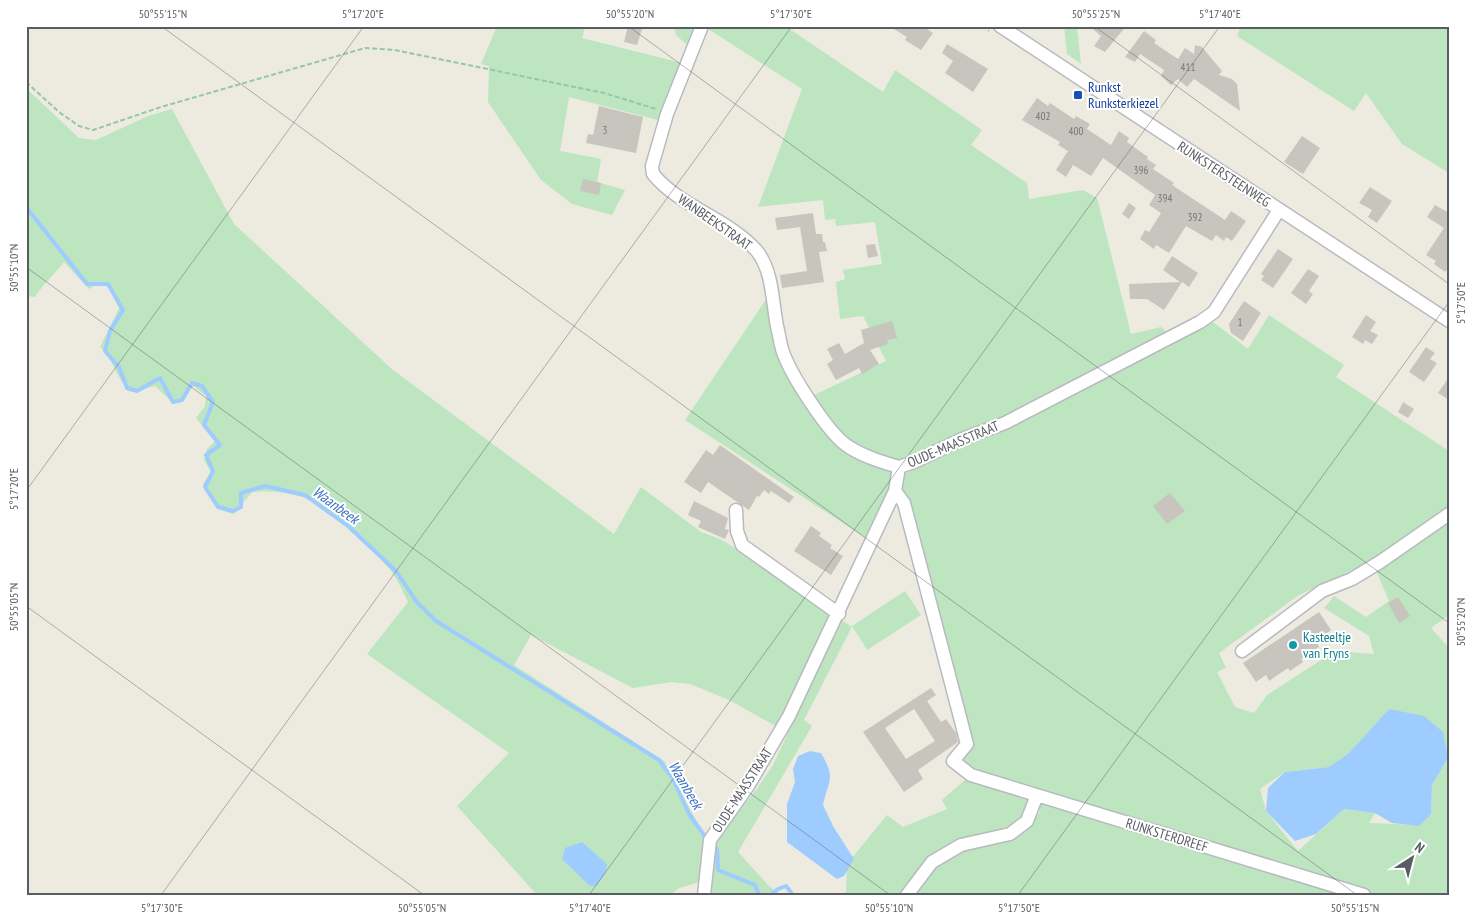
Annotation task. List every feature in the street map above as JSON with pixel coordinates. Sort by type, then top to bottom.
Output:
[{"type":"street","name":"WANBEEKSTRAAT","points":[[702,26],[667,114],[652,166],[653,174],[675,193],[734,232],[756,251],[767,268],[783,352],[818,411],[834,433],[848,447],[875,460],[898,467]]},
{"type":"street","name":"RUNKSTERSTEENWEG","points":[[1000,26],[1449,321]]},
{"type":"street","name":"OUDE-MAASSTRAAT","points":[[704,895],[710,840],[748,786],[789,716],[815,658],[839,614],[895,491],[898,467],[914,462],[962,439],[1005,422],[1200,322],[1214,312],[1279,210]]},
{"type":"street","name":"RUNKSTERDREEF","points":[[895,491],[904,503],[967,744],[953,761],[971,775],[1364,895]]},
{"type":"street","points":[[736,510],[737,531],[742,545],[839,614]]},
{"type":"street","points":[[1242,651],[1322,591],[1352,579],[1449,514]]},
{"type":"street","points":[[907,895],[932,862],[962,845],[1010,834],[1028,821],[1036,795]]},
{"type":"path","points":[[26,82],[59,112],[79,126],[92,130],[161,107],[366,48],[395,50],[489,71],[604,93],[667,114]]},
{"type":"green space","points":[[497,26],[585,26],[582,38],[682,63],[658,120],[569,97],[560,151],[601,159],[597,182],[625,190],[612,215],[572,204],[541,180],[488,102],[489,66],[481,64]]},
{"type":"green space","points":[[674,26],[698,26],[693,39],[686,44],[676,35]]},
{"type":"green space","points":[[709,26],[785,26],[883,92],[895,70],[982,130],[971,145],[1027,183],[1029,199],[1083,190],[1097,198],[1131,334],[1161,327],[1177,340],[1213,322],[1248,349],[1269,315],[1344,365],[1336,377],[1449,451],[1449,615],[1431,628],[1449,648],[1449,895],[917,895],[931,874],[946,859],[977,846],[1010,838],[1023,832],[1041,811],[1033,808],[1012,830],[940,853],[909,895],[840,895],[846,892],[847,864],[887,815],[903,827],[947,809],[942,800],[966,779],[963,759],[970,747],[897,499],[869,540],[685,420],[767,298],[777,349],[838,446],[868,464],[898,474],[843,436],[829,421],[814,395],[886,361],[863,316],[840,319],[836,282],[845,279],[843,270],[882,264],[875,222],[836,226],[835,219],[825,220],[823,200],[758,207],[802,89],[708,29]],"holes":[[[1372,561],[1389,601],[1366,617],[1334,596],[1324,608],[1369,636],[1374,654],[1335,651],[1267,695],[1254,713],[1235,707],[1217,672],[1226,668],[1219,653],[1299,595]],[[1389,709],[1448,758],[1432,785],[1431,814],[1419,825],[1369,823],[1375,813],[1344,809],[1298,851],[1266,811],[1260,789],[1285,772],[1329,767],[1349,753]]]},
{"type":"green space","points":[[1064,26],[1077,26],[1081,64],[1067,54]]},
{"type":"green space","points":[[1238,26],[1449,26],[1449,173],[1402,144],[1366,93],[1354,111],[1237,36],[1240,28]]},
{"type":"green space","points":[[26,88],[79,138],[96,140],[148,116],[172,109],[234,224],[393,370],[614,534],[641,487],[701,532],[720,539],[743,553],[852,627],[804,720],[812,726],[738,852],[768,885],[781,895],[709,895],[715,839],[756,790],[773,765],[788,733],[729,700],[690,684],[671,682],[633,688],[531,635],[514,665],[664,761],[705,837],[700,882],[679,888],[670,895],[537,895],[457,806],[509,753],[367,654],[408,602],[391,571],[374,552],[336,518],[312,501],[302,497],[277,492],[252,492],[234,514],[228,513],[215,504],[203,484],[211,472],[204,460],[207,449],[215,441],[196,418],[205,406],[206,396],[193,386],[180,402],[170,400],[155,386],[131,392],[126,387],[109,358],[100,347],[119,308],[110,290],[101,281],[89,289],[64,262],[35,297],[26,296]]},
{"type":"green space","points":[[905,591],[921,615],[867,650],[852,626]]},
{"type":"water","points":[[1389,709],[1424,716],[1443,732],[1448,758],[1432,785],[1431,814],[1419,826],[1392,823],[1375,813],[1344,809],[1316,834],[1295,841],[1266,811],[1268,788],[1285,772],[1329,767],[1349,753]]},
{"type":"water","points":[[810,751],[821,753],[826,762],[830,779],[823,805],[833,826],[854,859],[844,876],[837,879],[787,842],[787,804],[795,782],[793,769],[798,756]]},
{"type":"water","points":[[582,842],[607,864],[606,872],[596,886],[590,886],[562,859],[565,848]]},
{"type":"building","points":[[628,26],[643,26],[637,45],[624,42]]},
{"type":"building","points":[[889,26],[923,26],[933,33],[921,50],[905,40],[907,37]]},
{"type":"building","points":[[1089,26],[1126,26],[1105,52],[1094,46],[1101,36]]},
{"type":"building","points":[[1144,31],[1156,40],[1154,43],[1178,59],[1185,48],[1194,54],[1195,45],[1202,47],[1222,71],[1219,75],[1232,79],[1237,84],[1240,111],[1194,79],[1187,87],[1178,79],[1171,85],[1161,76],[1164,70],[1140,54],[1135,62],[1125,57]]},
{"type":"building","points":[[947,44],[988,69],[973,92],[945,73],[953,61],[942,53]]},
{"type":"building","points":[[1037,98],[1048,106],[1050,103],[1074,119],[1076,116],[1090,124],[1087,129],[1111,145],[1119,131],[1129,138],[1127,142],[1156,165],[1153,169],[1174,183],[1172,185],[1225,220],[1231,211],[1246,221],[1232,241],[1226,237],[1224,241],[1216,235],[1212,241],[1186,226],[1169,253],[1156,245],[1154,249],[1140,239],[1145,230],[1149,232],[1161,213],[1149,205],[1155,195],[1103,158],[1091,176],[1073,165],[1066,177],[1056,170],[1068,151],[1058,145],[1060,142],[1022,120]]},
{"type":"building","points":[[599,106],[643,117],[636,153],[586,143],[588,134],[593,135]]},
{"type":"building","points":[[1302,136],[1320,148],[1303,174],[1284,162]]},
{"type":"building","points":[[583,179],[601,183],[599,195],[580,191]]},
{"type":"building","points":[[1370,187],[1392,201],[1377,223],[1368,217],[1372,210],[1359,203]]},
{"type":"building","points":[[1129,203],[1136,208],[1129,219],[1122,214]]},
{"type":"building","points":[[1435,205],[1449,213],[1449,267],[1445,272],[1434,264],[1436,261],[1426,255],[1444,228],[1427,217]]},
{"type":"building","points":[[813,213],[816,234],[822,234],[827,251],[819,252],[824,282],[782,288],[780,275],[807,271],[800,227],[777,230],[775,218]]},
{"type":"building","points":[[875,244],[878,256],[868,258],[866,245]]},
{"type":"building","points":[[1278,249],[1293,259],[1273,288],[1261,280],[1264,276],[1261,274]]},
{"type":"building","points":[[1172,256],[1198,273],[1189,287],[1182,282],[1164,310],[1147,299],[1130,299],[1129,284],[1180,282],[1163,270]]},
{"type":"building","points":[[1308,269],[1319,276],[1309,291],[1313,294],[1306,304],[1291,293]]},
{"type":"building","points":[[1244,301],[1261,313],[1243,341],[1231,333],[1229,324]]},
{"type":"building","points":[[1366,315],[1376,322],[1370,331],[1378,335],[1372,344],[1365,340],[1363,344],[1352,337]]},
{"type":"building","points":[[892,321],[897,338],[887,340],[888,344],[870,350],[879,364],[862,374],[859,368],[836,380],[827,364],[833,360],[827,349],[839,343],[845,354],[864,343],[861,330]]},
{"type":"building","points":[[1426,347],[1435,353],[1430,359],[1437,363],[1424,382],[1409,372]]},
{"type":"building","points":[[1449,377],[1449,400],[1438,393]]},
{"type":"building","points":[[1403,402],[1414,409],[1408,418],[1398,412]]},
{"type":"building","points":[[720,445],[794,497],[789,503],[771,491],[769,494],[764,490],[759,497],[757,496],[749,510],[708,482],[701,493],[684,482],[706,450],[713,455]]},
{"type":"building","points":[[1170,493],[1185,511],[1167,524],[1153,506]]},
{"type":"building","points":[[694,501],[728,518],[725,529],[729,530],[725,539],[698,527],[701,521],[688,515]]},
{"type":"building","points":[[811,526],[821,533],[819,536],[832,545],[830,548],[843,556],[831,575],[794,551]]},
{"type":"building","points":[[1398,597],[1410,616],[1399,623],[1388,603]]},
{"type":"building","name":"Kasteeltje van Fryns","points":[[1319,612],[1331,630],[1316,642],[1319,647],[1301,659],[1303,662],[1290,671],[1288,668],[1269,681],[1266,675],[1256,682],[1243,663]]},
{"type":"building","points":[[931,688],[936,695],[927,701],[941,722],[946,719],[956,733],[958,742],[918,770],[923,779],[904,792],[863,732]],"holes":[[[914,709],[935,741],[906,759],[885,728]]]},
{"type":"waterway","name":"Waanbeek","points":[[26,207],[87,284],[108,284],[123,310],[110,331],[105,351],[119,367],[127,388],[137,391],[160,378],[173,402],[182,400],[192,383],[202,386],[213,402],[204,425],[220,445],[206,455],[213,471],[205,487],[218,507],[233,511],[241,507],[241,493],[265,486],[305,495],[348,526],[396,571],[416,601],[436,621],[659,760],[673,779],[689,814],[704,835]]},
{"type":"waterway","name":"Waanbeek","points":[[713,845],[717,849],[718,870],[755,885],[759,895]]},
{"type":"waterway","name":"Waanbeek","points":[[770,895],[786,886],[793,895]]},
{"type":"place","name":"Runkst Runksterkiezel","points":[[1078,95]]},
{"type":"place","name":"Kasteeltje van Fryns","points":[[1293,645]]}]
